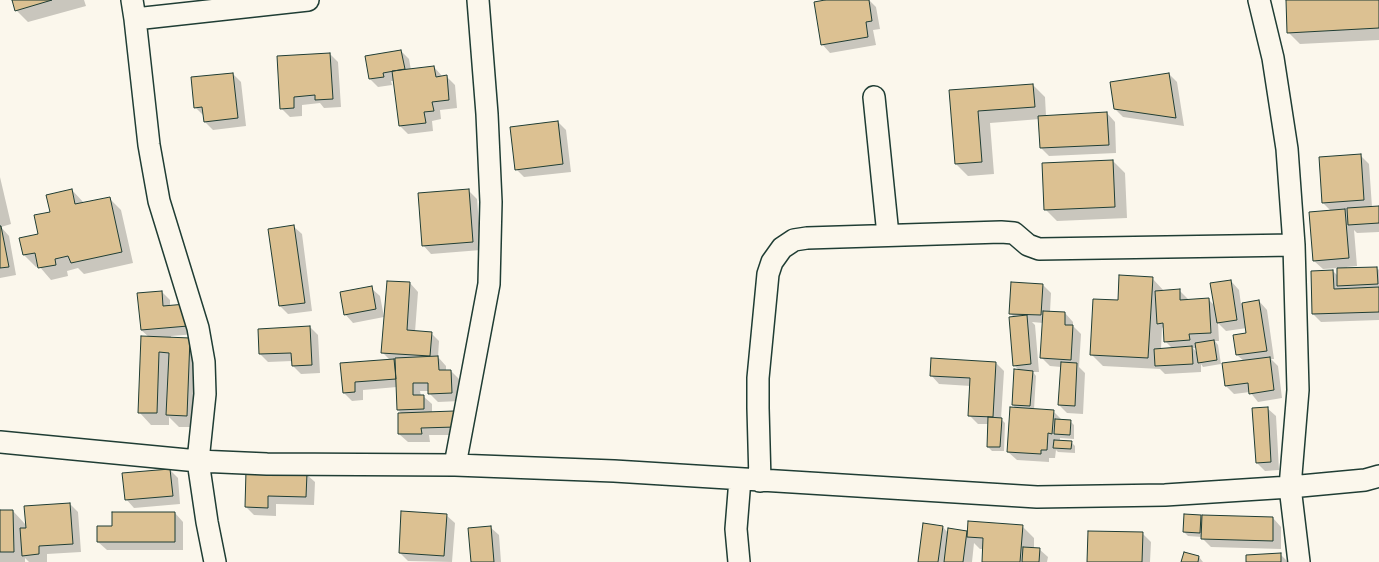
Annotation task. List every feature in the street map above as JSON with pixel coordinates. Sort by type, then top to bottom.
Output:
[{"type":"street","points":[[215,562],[207,522],[198,461],[205,394],[204,362],[198,328],[159,201],[149,145],[133,10],[308,0]]},
{"type":"street","points":[[455,465],[489,284],[491,202],[487,114],[478,0]]},
{"type":"street","points":[[1259,0],[1273,58],[1287,149],[1294,245],[1298,390],[1290,487],[1299,562]]},
{"type":"street","points":[[874,97],[888,235]]},
{"type":"street","points":[[760,481],[758,378],[768,274],[772,262],[782,248],[794,240],[807,238],[888,235],[1011,232],[1017,234],[1028,245],[1039,249],[1294,245]]},
{"type":"street","points":[[0,442],[198,461],[267,464],[455,465],[614,471],[1037,497],[1165,495],[1290,487],[1365,480],[1379,476]]},
{"type":"street","points":[[739,562],[736,529],[740,479]]},
{"type":"building","points":[[12,0],[52,0],[15,11]]},
{"type":"building","points":[[825,0],[869,0],[872,21],[866,22],[868,37],[821,45],[814,2]]},
{"type":"building","points":[[1286,0],[1379,0],[1379,28],[1287,33]]},
{"type":"building","points":[[401,50],[405,69],[383,73],[384,77],[369,79],[365,56]]},
{"type":"building","points":[[330,53],[333,99],[315,100],[315,95],[294,97],[294,108],[280,109],[277,56]]},
{"type":"building","points":[[434,66],[436,77],[447,75],[449,100],[432,102],[434,111],[424,112],[426,123],[399,126],[392,71]]},
{"type":"building","points":[[233,73],[238,118],[204,122],[202,107],[194,108],[191,77]]},
{"type":"building","points":[[1169,73],[1176,118],[1114,109],[1110,82]]},
{"type":"building","points":[[1033,84],[1035,107],[978,111],[982,162],[955,164],[949,90]]},
{"type":"building","points":[[1107,112],[1109,145],[1040,148],[1038,116]]},
{"type":"building","points":[[558,121],[563,164],[515,170],[510,127]]},
{"type":"building","points":[[1361,154],[1364,200],[1322,203],[1319,157]]},
{"type":"building","points":[[1113,160],[1115,207],[1044,210],[1042,163]]},
{"type":"building","points":[[72,189],[75,204],[110,197],[122,252],[71,263],[68,256],[55,259],[56,265],[38,268],[35,253],[23,255],[19,238],[38,234],[34,215],[50,212],[46,195]]},
{"type":"building","points":[[469,189],[473,242],[422,246],[418,193]]},
{"type":"building","points":[[1379,206],[1379,223],[1348,225],[1347,208]]},
{"type":"building","points":[[1345,209],[1349,258],[1313,261],[1309,212]]},
{"type":"building","points":[[294,225],[305,303],[279,306],[268,229]]},
{"type":"building","points":[[0,226],[9,267],[0,268]]},
{"type":"building","points":[[1377,267],[1378,284],[1337,286],[1337,268]]},
{"type":"building","points":[[1333,270],[1334,289],[1379,287],[1379,312],[1312,314],[1311,271]]},
{"type":"building","points":[[1119,275],[1153,277],[1148,358],[1090,355],[1093,299],[1118,300]]},
{"type":"building","points":[[1231,280],[1237,320],[1217,323],[1210,283]]},
{"type":"building","points":[[387,281],[410,282],[407,330],[432,332],[430,356],[381,353]]},
{"type":"building","points":[[1011,282],[1043,284],[1041,315],[1009,314]]},
{"type":"building","points":[[372,286],[376,309],[344,315],[340,292]]},
{"type":"building","points":[[1180,289],[1180,300],[1209,298],[1211,333],[1189,334],[1190,340],[1164,342],[1163,323],[1157,324],[1155,291]]},
{"type":"building","points":[[162,291],[163,306],[186,304],[188,326],[141,330],[137,293]]},
{"type":"building","points":[[1259,300],[1267,351],[1236,355],[1233,335],[1246,333],[1242,303]]},
{"type":"building","points":[[1043,311],[1065,312],[1065,325],[1073,325],[1071,360],[1040,358]]},
{"type":"building","points":[[1027,315],[1031,364],[1013,366],[1009,317]]},
{"type":"building","points":[[310,326],[312,365],[292,366],[291,353],[259,354],[258,329]]},
{"type":"building","points":[[141,336],[190,338],[187,416],[166,415],[169,353],[159,352],[157,413],[138,413]]},
{"type":"building","points":[[1214,340],[1217,360],[1198,363],[1195,343]]},
{"type":"building","points":[[1192,346],[1193,364],[1155,366],[1154,349]]},
{"type":"building","points":[[438,356],[439,370],[451,370],[452,393],[428,394],[428,383],[413,383],[413,395],[424,395],[424,409],[397,410],[395,358]]},
{"type":"building","points":[[1270,357],[1274,390],[1249,394],[1248,383],[1225,386],[1222,363]]},
{"type":"building","points":[[931,358],[996,362],[993,417],[968,416],[970,378],[930,376]]},
{"type":"building","points":[[394,359],[396,379],[355,382],[355,392],[343,393],[340,363]]},
{"type":"building","points":[[1061,362],[1077,363],[1075,406],[1058,405]]},
{"type":"building","points":[[1014,369],[1033,371],[1030,406],[1012,405]]},
{"type":"building","points":[[1010,407],[1054,410],[1052,434],[1048,433],[1047,450],[1041,450],[1041,454],[1007,452]]},
{"type":"building","points":[[1268,407],[1271,462],[1256,463],[1252,408]]},
{"type":"building","points":[[454,411],[455,427],[421,428],[422,434],[398,434],[398,413]]},
{"type":"building","points":[[988,417],[1002,418],[1000,447],[987,447]]},
{"type":"building","points":[[1055,419],[1071,420],[1070,435],[1054,434]]},
{"type":"building","points":[[1054,440],[1072,441],[1071,449],[1053,448]]},
{"type":"building","points":[[170,469],[173,496],[125,500],[122,473]]},
{"type":"building","points":[[246,471],[307,473],[306,497],[268,496],[268,508],[245,507]]},
{"type":"building","points":[[70,503],[73,544],[39,546],[39,554],[22,556],[20,528],[26,528],[24,506]]},
{"type":"building","points":[[0,510],[13,510],[14,552],[0,552]]},
{"type":"building","points":[[401,511],[447,514],[444,556],[399,553]]},
{"type":"building","points":[[112,512],[175,512],[175,542],[97,542],[97,526],[112,526]]},
{"type":"building","points":[[1184,514],[1201,515],[1200,533],[1183,532]]},
{"type":"building","points":[[1202,515],[1273,517],[1273,541],[1201,539]]},
{"type":"building","points":[[968,521],[1023,525],[1020,562],[982,562],[983,538],[967,537]]},
{"type":"building","points":[[923,523],[943,526],[938,562],[918,562]]},
{"type":"building","points":[[491,526],[494,562],[471,562],[468,528]]},
{"type":"building","points":[[948,528],[967,531],[963,562],[944,562]]},
{"type":"building","points":[[1088,531],[1143,532],[1142,562],[1087,562]]},
{"type":"building","points":[[1023,547],[1040,548],[1039,562],[1022,562]]},
{"type":"building","points":[[1184,552],[1199,556],[1198,562],[1181,562]]},
{"type":"building","points":[[1281,553],[1281,562],[1246,562],[1246,555]]}]
